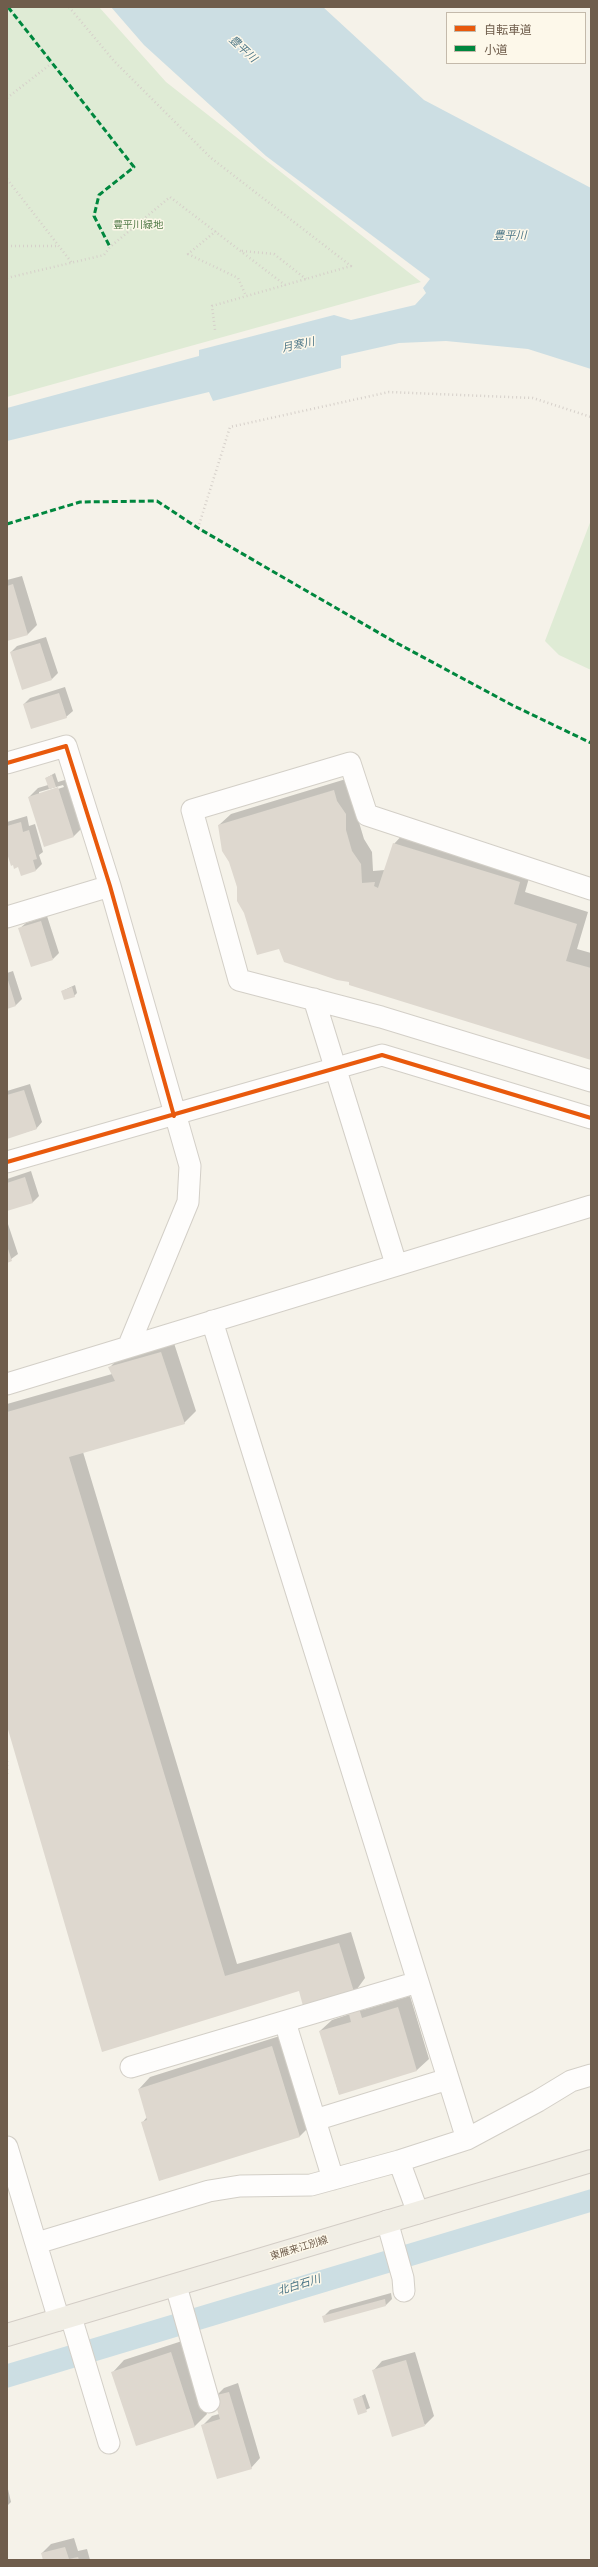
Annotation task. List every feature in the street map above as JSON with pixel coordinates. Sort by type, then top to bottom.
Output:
[{"type":"main road","name":"東雁来江別線","points":[[7,2335],[69,2324],[389,2230],[418,2213],[591,2160]]},
{"type":"street","points":[[7,764],[66,746],[110,886],[174,1116],[190,1166],[188,1202],[129,1345]]},
{"type":"street","points":[[591,889],[367,815],[350,763],[192,810],[238,980],[381,1016],[591,1081]]},
{"type":"street","points":[[7,916],[110,886]]},
{"type":"street","points":[[314,999],[396,1264]]},
{"type":"street","points":[[7,1162],[174,1116],[334,1067],[382,1055],[591,1118]]},
{"type":"street","points":[[7,1384],[129,1345],[591,1206]]},
{"type":"street","points":[[212,1321],[467,2139]]},
{"type":"street","points":[[131,2068],[418,1982]]},
{"type":"street","points":[[285,2022],[333,2179]]},
{"type":"street","points":[[36,2243],[209,2191],[240,2186],[311,2185],[399,2161],[467,2139],[538,2101],[571,2081],[591,2075]]},
{"type":"street","points":[[315,2120],[448,2079]]},
{"type":"street","points":[[7,2147],[36,2243],[90,2378],[109,2443]]},
{"type":"street","points":[[399,2161],[418,2213]]},
{"type":"street","points":[[389,2230],[403,2284]]},
{"type":"street","points":[[178,2292],[209,2402]]},
{"type":"path","points":[[69,7],[114,61],[211,158],[351,266],[212,306],[215,330]]},
{"type":"path","points":[[7,98],[52,63]]},
{"type":"path","points":[[7,179],[72,263]]},
{"type":"path","points":[[7,278],[104,255],[110,247],[170,196],[286,285]]},
{"type":"path","points":[[216,232],[188,254],[238,278],[246,296]]},
{"type":"path","points":[[7,246],[59,246]]},
{"type":"path","points":[[241,251],[274,254],[306,279]]},
{"type":"path","points":[[198,528],[230,427],[389,392],[534,398],[591,417]]},
{"type":"path","points":[[7,1761],[7,1777]]},
{"type":"green space","name":"豊平川緑地","points":[[7,7],[99,7],[166,82],[421,282],[7,397]]},
{"type":"green space","points":[[591,520],[591,670],[559,655],[545,641]]},
{"type":"water","name":"豊平川","points":[[111,7],[323,7],[424,100],[591,188],[591,369],[528,349],[446,341],[399,343],[341,356],[341,368],[213,401],[209,392],[7,441],[7,408],[199,356],[199,350],[334,315],[351,320],[415,305],[426,293],[423,288],[430,279],[266,156],[144,45]]},
{"type":"water","name":"北白石川","points":[[591,2189],[591,2212],[7,2388],[7,2364]]},
{"type":"building","points":[[13,584],[28,635],[7,641],[7,586]]},
{"type":"building","points":[[40,643],[52,680],[22,690],[10,652]]},
{"type":"building","points":[[59,693],[67,718],[31,729],[23,704]]},
{"type":"building","points":[[52,775],[56,787],[49,789],[45,778]]},
{"type":"building","points":[[58,787],[74,837],[44,847],[28,797]]},
{"type":"building","points":[[334,790],[337,801],[346,814],[346,830],[352,851],[361,864],[362,883],[375,882],[374,886],[378,888],[393,843],[520,882],[514,904],[577,924],[566,961],[591,968],[591,1060],[349,985],[349,982],[337,980],[284,962],[279,949],[257,955],[244,913],[237,901],[237,887],[229,862],[222,851],[218,825]]},
{"type":"building","points":[[21,822],[23,832],[29,830],[37,859],[33,860],[36,871],[21,876],[18,867],[14,869],[13,865],[11,866],[7,853],[7,826]]},
{"type":"building","points":[[41,921],[53,960],[31,967],[18,928]]},
{"type":"building","points":[[7,977],[16,1006],[7,1009]]},
{"type":"building","points":[[72,987],[75,997],[64,1000],[61,991]]},
{"type":"building","points":[[24,1090],[37,1129],[7,1139],[7,1095]]},
{"type":"building","points":[[25,1177],[33,1203],[7,1211],[7,1183]]},
{"type":"building","points":[[7,1246],[12,1261],[7,1263]]},
{"type":"building","points":[[161,1352],[185,1424],[69,1457],[225,1976],[339,1943],[362,2018],[398,2007],[417,2071],[339,2095],[319,2031],[351,2022],[344,1994],[303,2006],[299,1991],[102,2052],[7,1726],[7,1412],[115,1381],[108,1367]]},
{"type":"building","points":[[272,2046],[300,2137],[159,2181],[141,2122],[147,2120],[138,2089]]},
{"type":"building","points":[[385,2299],[386,2306],[324,2323],[322,2316]]},
{"type":"building","points":[[171,2352],[195,2427],[136,2446],[111,2372]]},
{"type":"building","points":[[406,2360],[425,2426],[392,2437],[372,2370]]},
{"type":"building","points":[[229,2392],[252,2469],[217,2479],[201,2425],[220,2419],[213,2396]]},
{"type":"building","points":[[362,2396],[367,2412],[358,2415],[353,2399]]},
{"type":"building","points":[[65,2547],[69,2559],[78,2557],[79,2560],[43,2560],[41,2553]]},
{"type":"marked path","points":[[8,7],[134,167],[99,195],[94,216],[110,247]]},
{"type":"marked path","points":[[7,524],[80,502],[157,501],[198,528],[393,641],[512,705],[591,743]]},
{"type":"cycle path","points":[[7,763],[66,746],[110,886],[174,1116]]},
{"type":"cycle path","points":[[7,1162],[382,1055],[591,1118]]},
{"type":"water label","name":"月寒川","points":[[298,345]]}]
